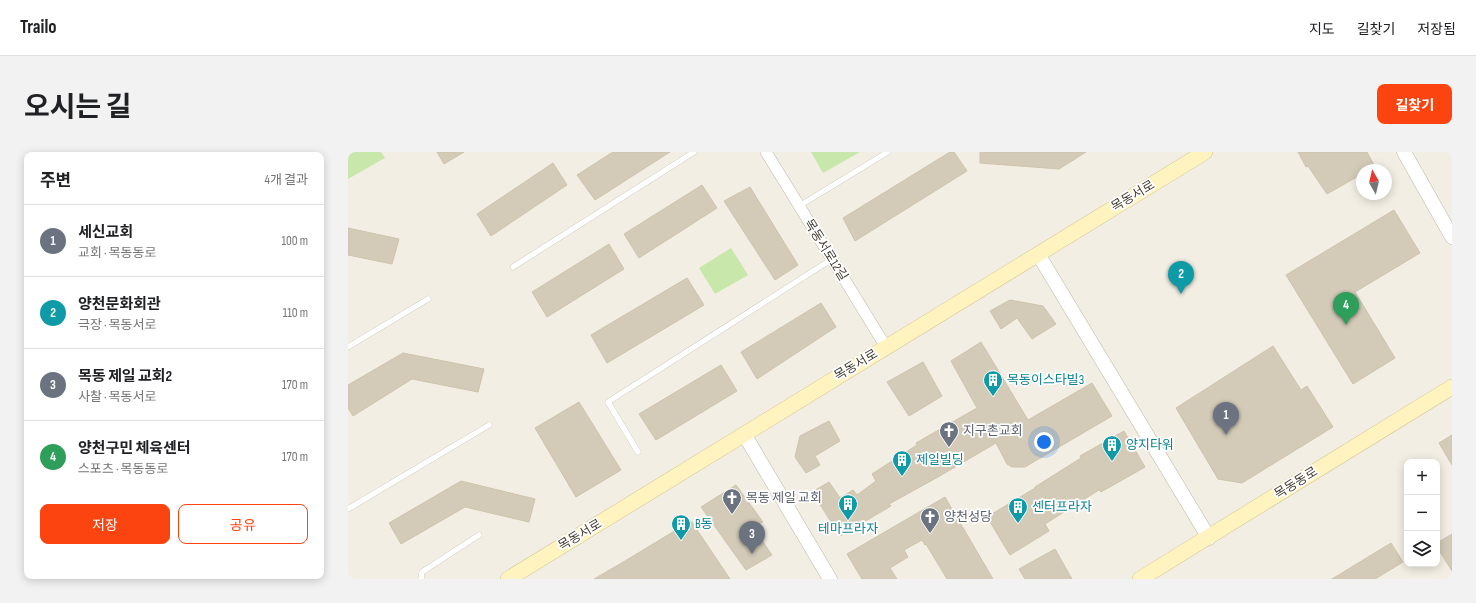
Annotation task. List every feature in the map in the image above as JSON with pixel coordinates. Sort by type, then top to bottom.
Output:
[{"type":"main road","name":"목동서로","points":[[509,579],[1205,152]]},
{"type":"main road","name":"목동동로","points":[[1140,579],[1209,538],[1452,387]]},
{"type":"street","name":"목동서로12길","points":[[766,152],[886,347]]},
{"type":"street","points":[[1404,152],[1452,237]]},
{"type":"street","points":[[1038,254],[1209,538]]},
{"type":"street","points":[[744,434],[830,579]]},
{"type":"lane","points":[[513,267],[694,152]]},
{"type":"lane","points":[[799,206],[888,152]]},
{"type":"lane","points":[[638,452],[608,402],[832,259]]},
{"type":"lane","points":[[348,347],[428,299]]},
{"type":"lane","points":[[348,509],[489,425]]},
{"type":"lane","points":[[421,579],[422,572],[479,535]]},
{"type":"green space","points":[[348,152],[381,152],[385,158],[348,179]]},
{"type":"green space","points":[[811,152],[860,152],[823,173]]},
{"type":"green space","points":[[731,248],[748,275],[715,294],[699,268]]},
{"type":"building","points":[[437,152],[464,152],[444,164]]},
{"type":"building","points":[[613,152],[670,152],[595,200],[577,175]]},
{"type":"building","points":[[950,152],[954,152],[967,171],[855,241],[843,218]]},
{"type":"building","points":[[980,152],[1086,152],[1059,169],[980,163]]},
{"type":"building","points":[[1298,152],[1367,152],[1373,164],[1356,164],[1356,177],[1327,194],[1308,166],[1306,167]]},
{"type":"building","points":[[553,163],[567,185],[491,236],[477,214]]},
{"type":"building","points":[[702,185],[717,208],[639,258],[624,234]]},
{"type":"building","points":[[750,187],[798,265],[775,280],[724,201]]},
{"type":"building","points":[[1394,210],[1420,253],[1355,292],[1395,358],[1353,384],[1286,275]]},
{"type":"building","points":[[348,228],[399,239],[392,264],[348,255]]},
{"type":"building","points":[[609,244],[624,269],[547,317],[532,292]]},
{"type":"building","points":[[687,278],[704,305],[607,363],[591,335]]},
{"type":"building","points":[[1010,300],[1043,306],[1056,324],[1032,339],[1017,318],[1001,329],[990,311]]},
{"type":"building","points":[[821,303],[836,327],[757,379],[741,352]]},
{"type":"building","points":[[981,342],[1028,420],[1092,383],[1112,416],[1025,467],[1012,467],[1007,464],[996,443],[889,504],[891,506],[840,536],[812,492],[829,482],[840,498],[853,490],[857,495],[876,481],[872,474],[917,445],[916,443],[977,408],[951,361]]},
{"type":"building","points":[[1273,346],[1301,390],[1307,386],[1333,427],[1242,483],[1218,479],[1176,408]]},
{"type":"building","points":[[403,353],[484,369],[478,392],[412,379],[353,416],[348,408],[348,385]]},
{"type":"building","points":[[923,362],[942,396],[909,416],[887,382]]},
{"type":"building","points":[[721,365],[737,391],[656,440],[639,414]]},
{"type":"building","points":[[579,402],[621,470],[576,497],[535,428]]},
{"type":"building","points":[[829,421],[840,441],[815,456],[820,465],[806,473],[795,457],[800,436]]},
{"type":"building","points":[[1124,431],[1145,467],[1101,492],[1099,490],[1045,524],[1049,531],[1010,555],[987,517],[1081,458],[1080,456]]},
{"type":"building","points":[[1452,435],[1452,465],[1439,443]]},
{"type":"building","points":[[461,481],[535,499],[529,522],[465,507],[401,544],[389,523]]},
{"type":"building","points":[[736,485],[763,522],[752,526],[772,555],[746,570],[701,507]]},
{"type":"building","points":[[945,497],[993,579],[947,579],[926,544],[925,545],[922,540],[904,550],[908,557],[890,568],[897,579],[862,579],[847,554]]},
{"type":"building","name":"B동","points":[[691,521],[730,579],[594,579],[625,561]]},
{"type":"building","points":[[1452,534],[1452,571],[1440,552],[1440,541]]},
{"type":"building","points":[[1391,543],[1403,562],[1375,579],[1332,579]]},
{"type":"building","points":[[1055,549],[1072,579],[1025,579],[1019,569]]},
{"type":"place","name":"양천문화회관","points":[[1181,294]]},
{"type":"place","name":"양천구민 체육센터","points":[[1346,325]]},
{"type":"place","name":"목동이스타빌3","points":[[993,397]]},
{"type":"place","name":"세신교회","points":[[1226,435]]},
{"type":"place","name":"지구촌교회","points":[[949,448]]},
{"type":"place","name":"양지타워","points":[[1112,462]]},
{"type":"place","name":"제일빌딩","points":[[902,477]]},
{"type":"place","name":"목동 제일 교회","points":[[732,515]]},
{"type":"place","name":"테마프라자","points":[[848,521]]},
{"type":"place","name":"센터프라자","points":[[1018,524]]},
{"type":"place","name":"양천성당","points":[[930,534]]},
{"type":"place","name":"B동","points":[[681,541]]},
{"type":"place","name":"목동 제일 교회2","points":[[752,554]]}]
